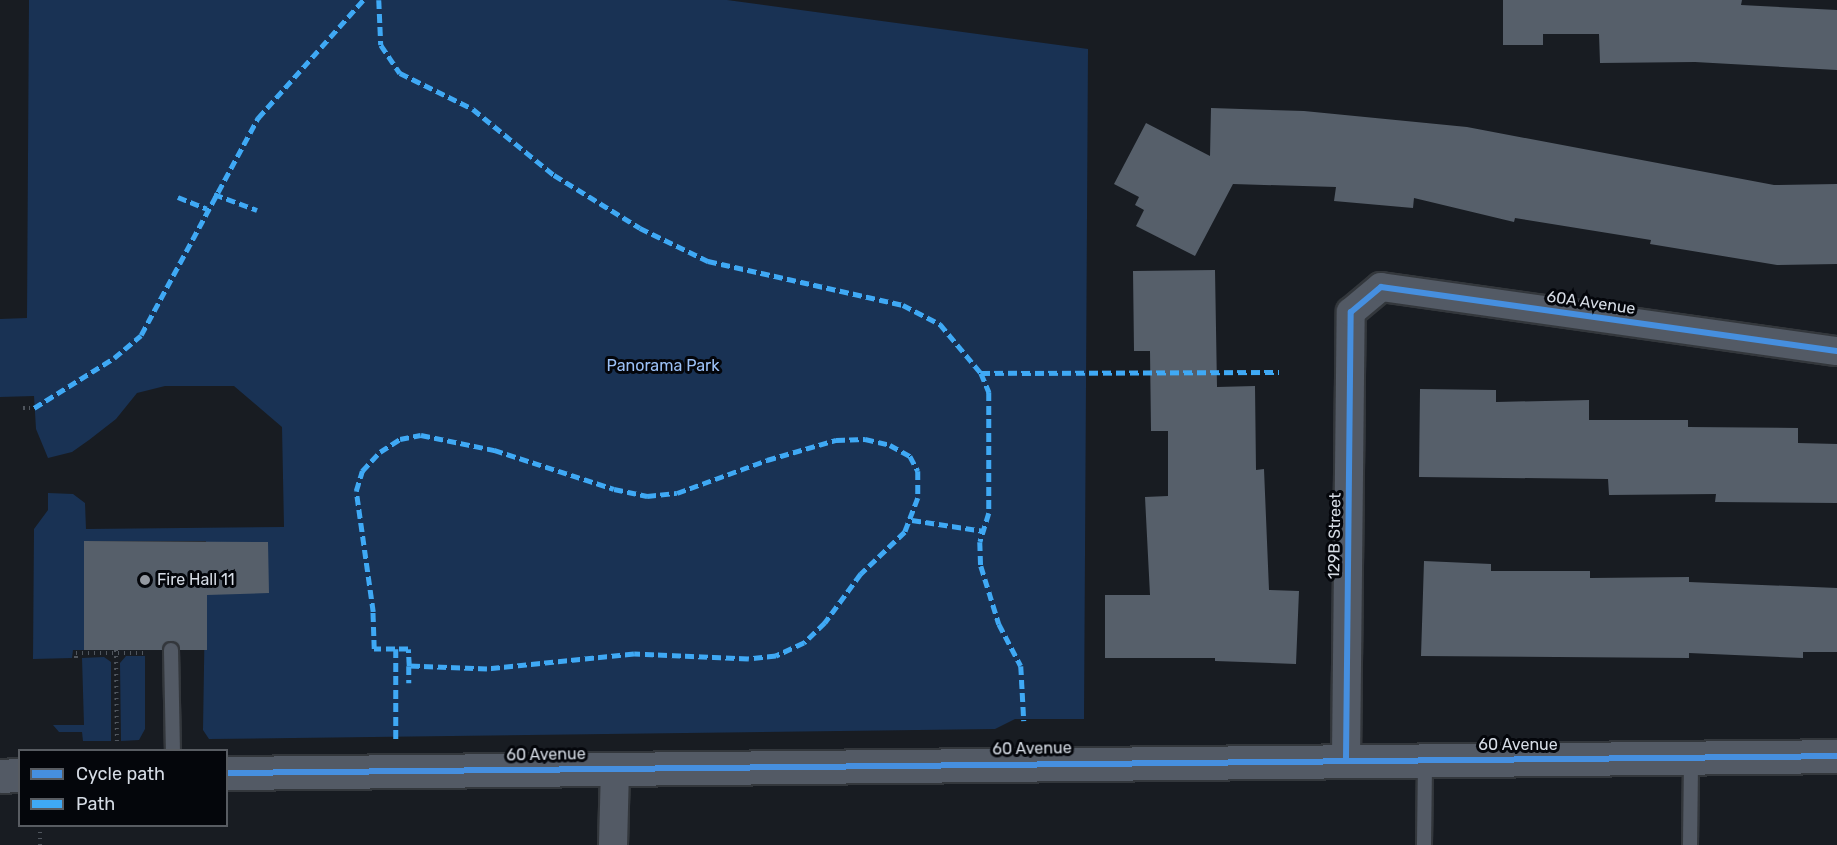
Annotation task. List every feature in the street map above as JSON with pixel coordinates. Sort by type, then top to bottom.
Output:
[{"type":"street","name":"60A Avenue","points":[[1351,312],[1381,287],[1837,351]]},
{"type":"street","name":"129B Street","points":[[1346,759],[1351,312]]},
{"type":"street","name":"60 Avenue","points":[[228,773],[1346,759],[1837,756]]},
{"type":"street","points":[[613,845],[615,768]]},
{"type":"street","points":[[0,776],[18,775]]},
{"type":"lane","points":[[171,651],[173,749]]},
{"type":"lane","points":[[1690,845],[1691,758]]},
{"type":"lane","points":[[1424,845],[1425,759]]},
{"type":"path","points":[[23,408],[34,408]]},
{"type":"path","points":[[76,658],[76,653],[171,651]]},
{"type":"path","points":[[116,652],[117,741]]},
{"type":"path","points":[[40,827],[40,845]]},
{"type":"green space","name":"Panorama Park","points":[[29,0],[727,0],[1088,49],[1084,719],[1015,719],[995,729],[209,739],[203,730],[206,541],[84,541],[84,650],[73,650],[72,658],[33,659],[34,529],[48,510],[48,493],[73,494],[85,503],[86,529],[284,527],[282,427],[234,386],[165,386],[137,393],[116,419],[89,440],[72,452],[48,458],[36,429],[34,396],[0,397],[0,319],[27,318]]},
{"type":"green space","points":[[126,656],[145,656],[145,729],[139,740],[121,741],[120,663]]},
{"type":"green space","points":[[104,657],[111,662],[111,741],[83,741],[82,732],[59,732],[53,725],[84,725],[82,658]]},
{"type":"building","points":[[1503,0],[1742,0],[1741,5],[1837,10],[1837,70],[1695,62],[1600,63],[1599,34],[1543,34],[1543,45],[1503,45]]},
{"type":"building","points":[[1211,108],[1304,111],[1467,127],[1774,185],[1837,184],[1837,264],[1777,265],[1650,244],[1651,240],[1515,218],[1514,222],[1414,198],[1413,208],[1334,201],[1336,187],[1233,184],[1195,256],[1136,226],[1144,210],[1135,205],[1139,197],[1114,184],[1146,123],[1210,156]]},
{"type":"building","points":[[1215,270],[1217,387],[1255,386],[1256,470],[1264,469],[1269,590],[1299,591],[1296,664],[1215,661],[1215,658],[1105,658],[1105,595],[1150,595],[1145,497],[1168,496],[1168,431],[1151,431],[1150,351],[1134,351],[1133,271]]},
{"type":"building","points":[[1420,389],[1496,390],[1496,402],[1589,400],[1589,420],[1688,420],[1688,427],[1798,428],[1798,443],[1837,444],[1837,503],[1715,502],[1716,494],[1609,495],[1608,479],[1419,477]]},
{"type":"building","name":"Fire Hall 11","points":[[84,541],[268,542],[269,593],[207,595],[207,650],[180,650],[171,641],[162,650],[84,650]]},
{"type":"building","points":[[1424,561],[1491,564],[1491,571],[1590,571],[1590,578],[1689,577],[1689,582],[1837,588],[1837,652],[1803,652],[1803,658],[1689,653],[1689,658],[1421,656]]},
{"type":"marked path","points":[[34,408],[114,358],[141,335],[258,118],[363,0]]},
{"type":"marked path","points":[[379,0],[381,45],[400,73],[473,109],[554,175],[640,228],[708,261],[903,305],[940,324],[981,373],[989,392],[989,513],[980,542],[981,566],[999,624],[1021,666],[1024,721]]},
{"type":"marked path","points":[[214,194],[257,210]]},
{"type":"marked path","points":[[178,197],[207,209]]},
{"type":"marked path","points":[[981,373],[1279,372]]},
{"type":"marked path","points":[[409,666],[408,649],[374,649],[373,612],[356,491],[362,471],[380,452],[400,439],[421,435],[494,450],[614,489],[647,496],[677,493],[767,460],[836,440],[865,439],[890,445],[910,456],[918,471],[918,498],[905,532],[861,574],[825,623],[804,643],[776,656],[748,659],[634,654],[487,669],[409,666],[409,683]]},
{"type":"marked path","points":[[912,520],[984,531]]},
{"type":"marked path","points":[[396,649],[396,739]]},
{"type":"cycle path","points":[[1346,759],[1351,312],[1381,287],[1837,351]]},
{"type":"cycle path","points":[[228,773],[1837,756]]},
{"type":"place","name":"Fire Hall 11","points":[[145,580]]}]
